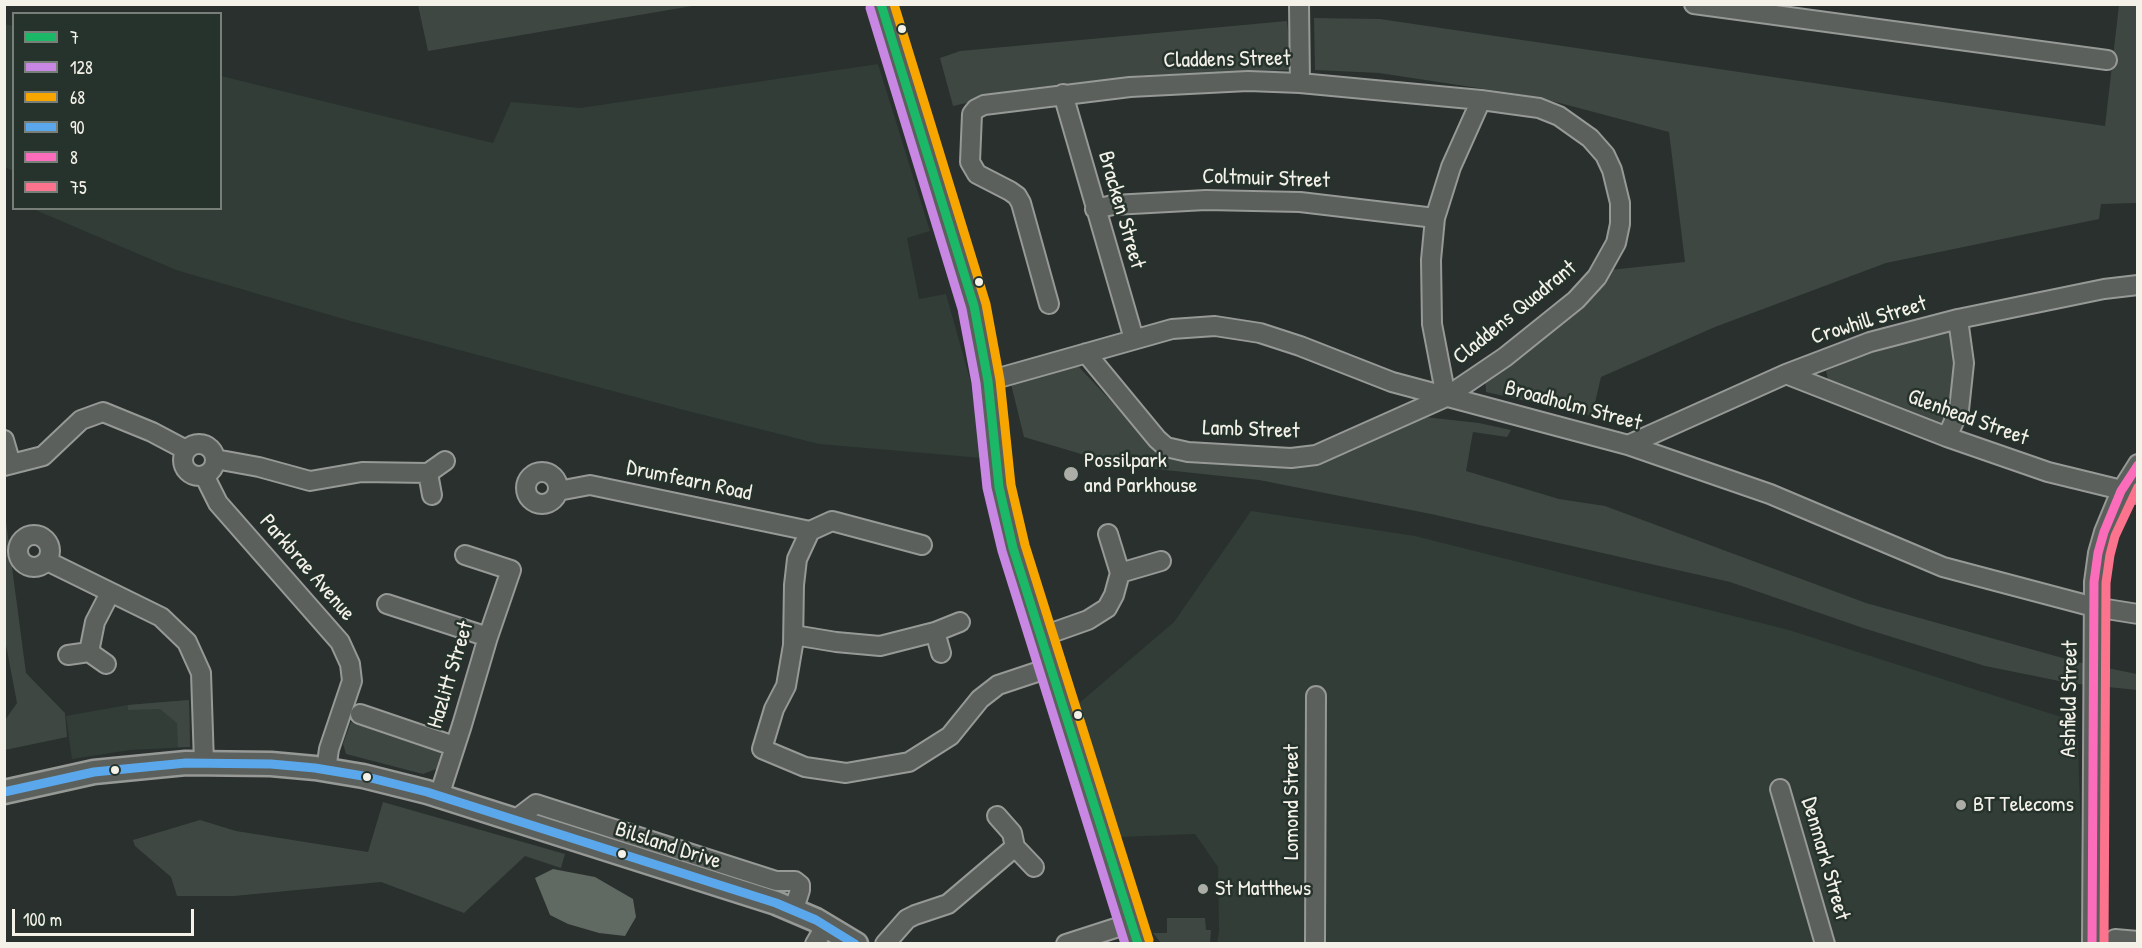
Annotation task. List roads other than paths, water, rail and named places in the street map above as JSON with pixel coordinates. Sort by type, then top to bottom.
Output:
[{"type":"main road","points":[[881,4],[971,297],[988,381],[999,487],[1004,510],[1040,637],[1135,933]]},
{"type":"main road","name":"Bilsland Drive","points":[[4,792],[109,769],[155,765],[262,764],[326,770],[387,781],[439,795],[794,909],[820,934],[856,944]]},
{"type":"street","points":[[1694,4],[2107,60]]},
{"type":"street","points":[[1299,12],[1300,76]]},
{"type":"street","name":"Claddens Street","points":[[1049,304],[1017,195],[977,174],[970,162],[972,114],[984,105],[1063,94],[1300,76],[1481,100]]},
{"type":"street","name":"Bracken Street","points":[[1063,94],[1134,339]]},
{"type":"street","points":[[1446,397],[1432,314],[1431,260],[1435,218],[1451,167],[1481,100]]},
{"type":"street","name":"Claddens Quadrant","points":[[1446,397],[1505,357],[1576,300],[1597,278],[1608,261],[1616,243],[1620,225],[1620,203],[1612,170],[1605,155],[1590,138],[1559,116],[1539,108],[1481,100]]},
{"type":"street","name":"Coltmuir Street","points":[[1095,209],[1122,204],[1206,200],[1300,202],[1435,218]]},
{"type":"street","name":"Crowhill Street","points":[[1628,445],[1786,374],[1870,342],[1958,319],[2104,289],[2138,285]]},
{"type":"street","points":[[1947,437],[1959,410],[1964,363],[1958,319]]},
{"type":"street","name":"Broadholm Street","points":[[988,381],[1172,329],[1215,326],[1260,333],[1300,346],[1384,380],[1628,445],[1770,494],[1943,567],[2094,607],[2138,614]]},
{"type":"street","name":"Lamb Street","points":[[1086,353],[1157,439],[1166,447],[1188,452],[1291,458],[1309,456],[1446,397]]},
{"type":"street","name":"Glenhead Street","points":[[1786,374],[1947,437],[2048,472],[2129,492]]},
{"type":"street","points":[[4,440],[8,465],[43,456],[81,420],[103,412],[152,432],[186,450]]},
{"type":"street","points":[[195,444],[201,444],[210,449],[215,459],[212,469],[204,475],[193,475],[185,469],[182,459],[186,450],[195,444]]},
{"type":"street","points":[[215,459],[259,467],[310,481],[362,472],[428,473],[446,461]]},
{"type":"street","name":"Ashfield Street","points":[[2092,944],[2094,607],[2098,553],[2129,492],[2138,464]]},
{"type":"street","points":[[428,473],[432,495]]},
{"type":"street","name":"Parkbrae Avenue","points":[[204,475],[218,503],[340,642],[350,664],[352,681],[329,749],[326,770]]},
{"type":"street","name":"Drumfearn Road","points":[[558,491],[590,485],[810,531],[832,521],[922,545]]},
{"type":"street","points":[[810,531],[797,560],[794,585],[794,635],[786,686],[774,710],[762,749],[805,767],[846,773],[909,762],[950,736],[980,699],[998,685],[1050,668]]},
{"type":"street","points":[[1040,637],[1088,620],[1107,608],[1114,596],[1120,573],[1108,534]]},
{"type":"street","name":"Hazlitt Street","points":[[439,795],[511,570],[465,555]]},
{"type":"street","points":[[47,561],[161,617],[187,642],[201,673],[204,763]]},
{"type":"street","points":[[1120,573],[1161,561]]},
{"type":"street","points":[[89,652],[95,622],[110,593]]},
{"type":"street","points":[[387,604],[488,638]]},
{"type":"street","points":[[794,635],[880,646],[935,632],[960,622]]},
{"type":"street","points":[[935,632],[941,653]]},
{"type":"street","points":[[68,655],[89,652],[106,664]]},
{"type":"street","name":"Lomond Street","points":[[1315,944],[1316,696]]},
{"type":"street","points":[[360,714],[454,746]]},
{"type":"street","name":"Denmark Street","points":[[1779,789],[1825,944]]},
{"type":"street","points":[[997,816],[1012,833],[1015,846],[1034,867]]},
{"type":"street","points":[[885,944],[907,919],[948,904],[1015,846]]},
{"type":"street","points":[[1066,944],[1135,933]]},
{"type":"street","points":[[2115,935],[2138,941]]},
{"type":"place","name":"Possilpark and Parkhouse","points":[[1071,474]]},
{"type":"place","name":"BT Telecoms","points":[[1961,805]]},
{"type":"place","name":"St Matthews","points":[[1203,889]]}]
